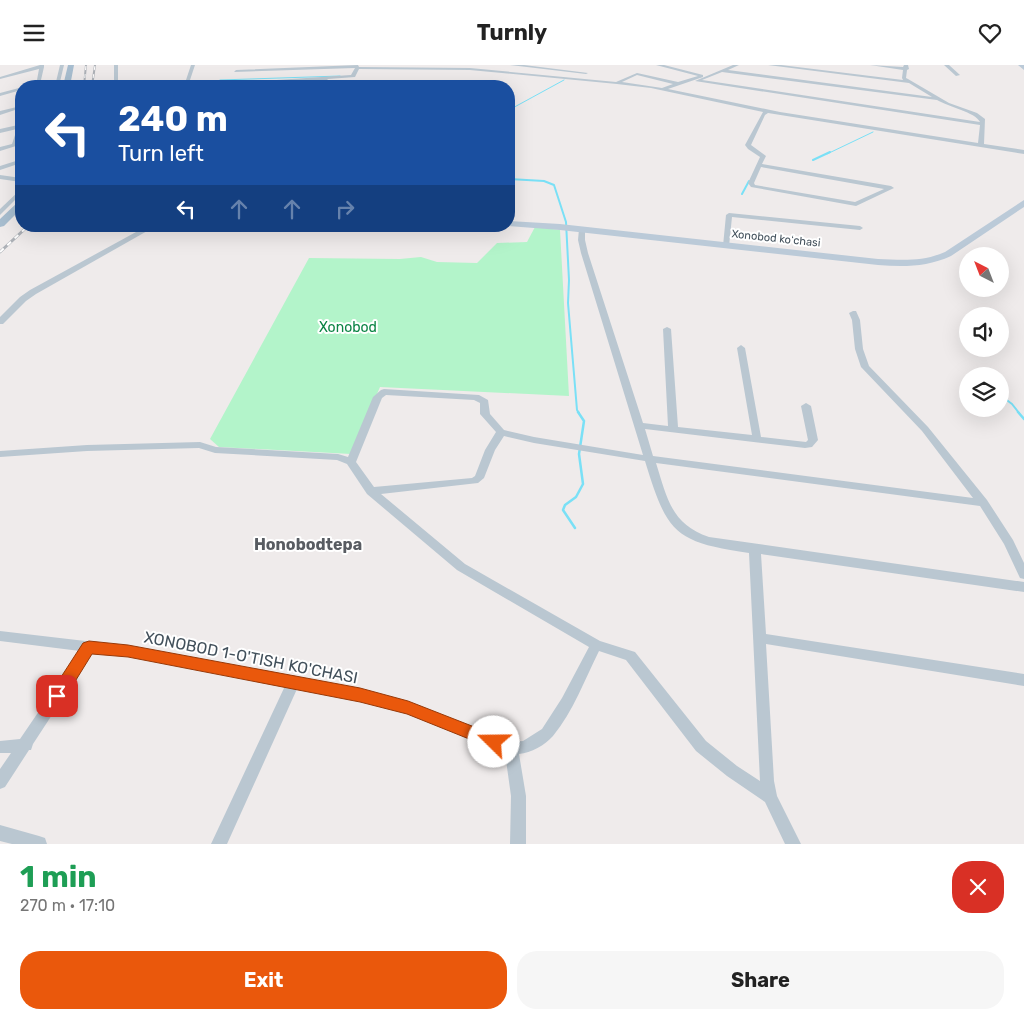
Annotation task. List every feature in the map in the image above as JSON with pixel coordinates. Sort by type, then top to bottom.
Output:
[{"type":"main road","points":[[67,80],[71,65]]},
{"type":"main road","points":[[76,79],[79,65]]},
{"type":"main road","points":[[1021,65],[1024,68]]},
{"type":"main road","name":"Xonobod koʻchasi","points":[[515,224],[567,227],[884,263],[921,263],[948,254],[1024,203]]},
{"type":"main road","points":[[0,224],[15,210]]},
{"type":"main road","points":[[0,236],[15,222]]},
{"type":"street","points":[[58,80],[62,65]]},
{"type":"street","points":[[116,65],[116,80]]},
{"type":"street","points":[[188,80],[193,65]]},
{"type":"street","points":[[512,65],[587,73]]},
{"type":"street","points":[[658,65],[702,75]]},
{"type":"street","points":[[662,90],[730,65]]},
{"type":"street","points":[[697,81],[721,68],[737,65]]},
{"type":"street","points":[[770,65],[912,82]]},
{"type":"street","points":[[872,65],[906,67],[904,78],[957,109],[977,115],[983,120],[981,146]]},
{"type":"street","points":[[946,65],[958,75]]},
{"type":"street","points":[[0,78],[42,66]]},
{"type":"street","points":[[38,80],[42,66]]},
{"type":"street","points":[[310,80],[353,76],[356,66]]},
{"type":"street","points":[[236,68],[447,67],[617,83],[767,111],[1024,153]]},
{"type":"street","points":[[721,68],[939,99]]},
{"type":"street","points":[[617,83],[637,74],[678,84]]},
{"type":"street","points":[[690,80],[983,124]]},
{"type":"street","points":[[0,95],[15,91]]},
{"type":"street","points":[[0,113],[15,109]]},
{"type":"street","points":[[759,165],[892,188],[859,204],[753,186],[751,183],[763,155],[750,149],[748,145],[763,114],[767,111]]},
{"type":"street","points":[[0,131],[15,127]]},
{"type":"street","points":[[0,149],[14,145],[15,142]]},
{"type":"street","points":[[0,168],[15,163]]},
{"type":"street","points":[[0,177],[15,179]]},
{"type":"street","points":[[0,213],[15,197]]},
{"type":"street","points":[[726,246],[729,215],[860,228]]},
{"type":"street","points":[[582,229],[582,240],[604,323],[650,459],[673,520],[700,539],[717,544],[1024,587]]},
{"type":"street","points":[[0,322],[23,299],[33,292],[141,232]]},
{"type":"street","points":[[853,313],[856,320],[858,349],[865,367],[925,429],[983,503],[1009,543],[1024,575]]},
{"type":"street","points":[[668,329],[674,429]]},
{"type":"street","points":[[741,348],[757,439]]},
{"type":"street","points":[[351,462],[378,397],[384,392],[476,397],[485,402],[486,414],[502,432],[534,440],[580,446],[650,459],[983,503]]},
{"type":"street","points":[[639,425],[810,445],[813,440],[806,406]]},
{"type":"street","points":[[371,491],[474,481],[479,478],[490,450],[502,432]]},
{"type":"street","points":[[0,454],[95,447],[200,445],[214,451],[338,457],[351,462],[371,491],[461,567],[596,645],[630,657],[701,746],[732,771],[770,797]]},
{"type":"street","points":[[755,549],[767,781],[770,797],[793,844]]},
{"type":"street","name":"XONOBOD 1-O'TISH KO'CHASI","points":[[0,636],[128,651],[360,695],[408,708],[512,749]]},
{"type":"street","points":[[760,638],[1024,680]]},
{"type":"street","points":[[518,844],[520,819],[519,783],[512,749],[526,747],[547,733],[567,701],[596,645]]},
{"type":"street","points":[[0,782],[89,647]]},
{"type":"street","points":[[219,844],[294,681]]},
{"type":"street","points":[[0,747],[26,745]]},
{"type":"street","points":[[0,833],[39,844]]},
{"type":"green space","name":"Xonobod","points":[[535,227],[560,230],[569,396],[380,387],[351,454],[219,447],[210,439],[309,258],[400,259],[421,257],[437,262],[477,263],[497,243],[527,242]]},
{"type":"waterway","points":[[220,80],[340,76]]},
{"type":"waterway","points":[[515,107],[564,80]]},
{"type":"waterway","points":[[827,154],[873,132]]},
{"type":"waterway","points":[[813,160],[830,152]]},
{"type":"waterway","points":[[515,179],[544,181],[554,185],[566,222],[569,280],[568,303],[577,410],[579,413]]},
{"type":"waterway","points":[[742,194],[749,181]]},
{"type":"waterway","points":[[1009,402],[1019,413]]},
{"type":"waterway","points":[[575,528],[563,510],[565,505],[576,497],[583,484],[579,454],[584,421],[578,412]]},
{"type":"waterway","points":[[1018,412],[1024,419]]},
{"type":"railway","points":[[85,80],[86,65]]},
{"type":"railway","points":[[93,80],[95,65]]},
{"type":"railway","points":[[0,252],[22,232]]},
{"type":"district","name":"Honobodtepa","points":[[308,544]]},
{"type":"route","points":[[57,696],[89,647],[128,651],[360,695],[408,708],[494,742]]}]
